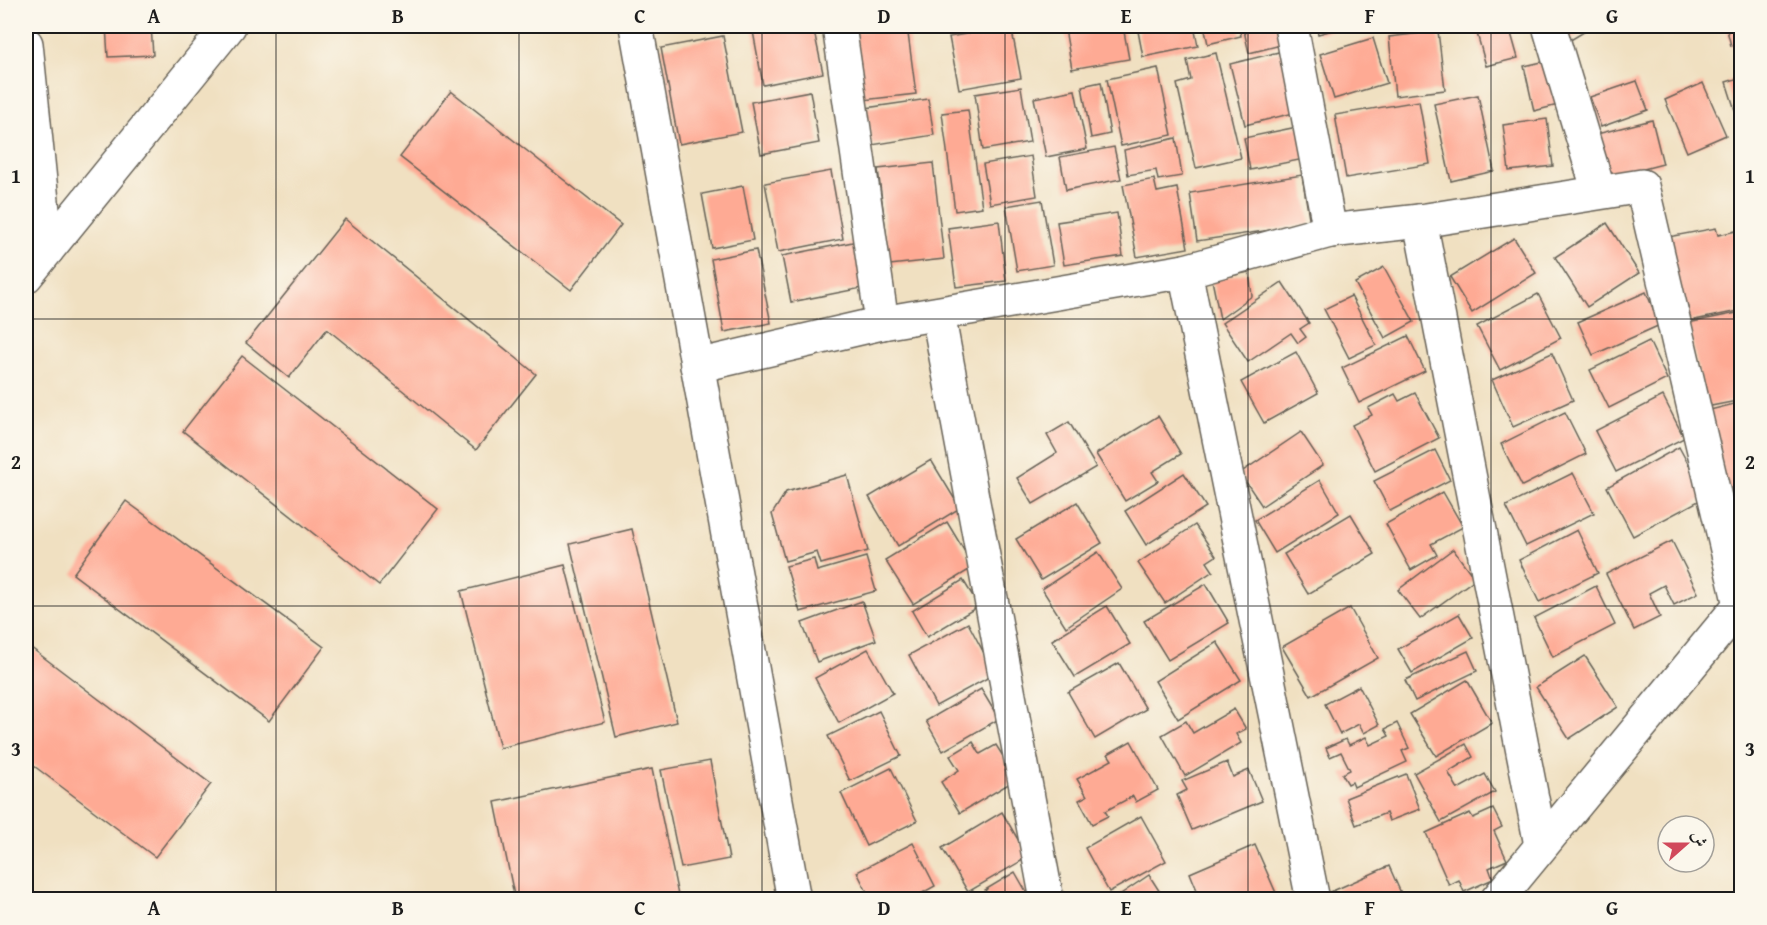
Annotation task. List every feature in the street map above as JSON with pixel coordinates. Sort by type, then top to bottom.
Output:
[{"type":"street","points":[[636,26],[794,900]]},
{"type":"street","points":[[839,26],[882,323]]},
{"type":"street","points":[[1291,26],[1330,231]]},
{"type":"street","points":[[1549,26],[1599,192]]},
{"type":"street","points":[[26,276],[218,32]]},
{"type":"street","points":[[26,44],[47,250]]},
{"type":"street","points":[[697,366],[882,323],[1185,271],[1330,231],[1420,220],[1642,186],[1741,607],[1497,900]]},
{"type":"street","points":[[1420,220],[1541,845]]},
{"type":"street","points":[[1185,271],[1313,900]]},
{"type":"street","points":[[938,314],[1047,900]]},
{"type":"building","points":[[106,26],[151,26],[153,55],[108,57]]},
{"type":"building","points":[[752,26],[813,26],[823,73],[763,85]]},
{"type":"building","points":[[907,26],[916,94],[863,100],[855,32]]},
{"type":"building","points":[[1011,26],[1021,78],[959,89],[949,37]]},
{"type":"building","points":[[1086,26],[1123,26],[1129,59],[1072,69],[1065,29]]},
{"type":"building","points":[[1137,26],[1194,26],[1198,46],[1143,57]]},
{"type":"building","points":[[1204,26],[1239,26],[1241,36],[1208,44]]},
{"type":"building","points":[[1243,26],[1285,26],[1289,43],[1249,53]]},
{"type":"building","points":[[1316,26],[1348,26],[1318,34]]},
{"type":"building","points":[[1383,26],[1418,26],[1418,27],[1384,32]]},
{"type":"building","points":[[1475,26],[1509,26],[1518,58],[1486,66]]},
{"type":"building","points":[[1561,26],[1594,26],[1569,41]]},
{"type":"building","points":[[1726,26],[1742,26],[1742,44],[1731,46]]},
{"type":"building","points":[[1438,31],[1445,90],[1395,96],[1389,37]]},
{"type":"building","points":[[723,36],[742,132],[679,144],[661,48]]},
{"type":"building","points":[[1373,38],[1387,83],[1334,99],[1320,54]]},
{"type":"building","points":[[1287,50],[1302,111],[1245,125],[1230,64]]},
{"type":"building","points":[[1216,53],[1241,158],[1196,168],[1177,84],[1191,80],[1187,60]]},
{"type":"building","points":[[1551,60],[1562,104],[1534,111],[1524,66]]},
{"type":"building","points":[[1158,68],[1172,135],[1121,146],[1107,79]]},
{"type":"building","points":[[1742,77],[1742,129],[1741,129],[1726,82]]},
{"type":"building","points":[[1637,81],[1648,110],[1601,127],[1590,97]]},
{"type":"building","points":[[1101,82],[1110,134],[1091,138],[1082,86]]},
{"type":"building","points":[[1703,83],[1726,135],[1687,152],[1665,100]]},
{"type":"building","points":[[1021,87],[1030,142],[983,150],[975,94]]},
{"type":"building","points":[[1075,90],[1087,149],[1046,157],[1034,98]]},
{"type":"building","points":[[451,91],[621,225],[571,290],[400,157]]},
{"type":"building","points":[[810,91],[819,143],[761,154],[751,102]]},
{"type":"building","points":[[1478,95],[1494,171],[1451,181],[1434,104]]},
{"type":"building","points":[[928,99],[934,135],[872,145],[866,108]]},
{"type":"building","points":[[1419,101],[1430,164],[1346,178],[1335,115]]},
{"type":"building","points":[[968,110],[982,207],[955,211],[942,113]]},
{"type":"building","points":[[1547,119],[1553,166],[1509,171],[1503,125]]},
{"type":"building","points":[[1652,120],[1663,164],[1605,179],[1593,135]]},
{"type":"building","points":[[1302,126],[1309,158],[1250,170],[1244,138]]},
{"type":"building","points":[[1176,138],[1182,176],[1158,180],[1156,170],[1128,175],[1124,150]]},
{"type":"building","points":[[1114,147],[1121,179],[1066,190],[1060,157]]},
{"type":"building","points":[[1031,156],[1037,196],[990,204],[983,164]]},
{"type":"building","points":[[933,163],[944,259],[890,265],[878,169]]},
{"type":"building","points":[[831,171],[843,239],[778,252],[765,183]]},
{"type":"building","points":[[1302,175],[1310,224],[1197,241],[1190,193]]},
{"type":"building","points":[[1154,179],[1157,192],[1177,188],[1188,248],[1137,257],[1123,185]]},
{"type":"building","points":[[743,186],[753,240],[712,248],[702,194]]},
{"type":"building","points":[[1042,200],[1053,265],[1017,271],[1006,206]]},
{"type":"building","points":[[1117,213],[1123,256],[1064,265],[1057,222]]},
{"type":"building","points":[[345,219],[536,374],[476,450],[327,329],[289,378],[246,343]]},
{"type":"building","points":[[999,221],[1006,281],[956,287],[948,228]]},
{"type":"building","points":[[1607,223],[1639,273],[1587,307],[1555,257]]},
{"type":"building","points":[[1716,228],[1718,235],[1736,231],[1742,255],[1742,303],[1736,304],[1738,311],[1685,322],[1668,237]]},
{"type":"building","points":[[1514,238],[1536,273],[1472,313],[1450,277]]},
{"type":"building","points":[[858,241],[867,287],[791,302],[782,256]]},
{"type":"building","points":[[756,250],[771,323],[724,332],[711,259]]},
{"type":"building","points":[[1384,267],[1414,322],[1385,338],[1355,283]]},
{"type":"building","points":[[1249,272],[1252,296],[1220,319],[1212,280]]},
{"type":"building","points":[[1282,282],[1309,323],[1300,329],[1306,337],[1298,343],[1291,333],[1248,362],[1222,323]]},
{"type":"building","points":[[1646,292],[1660,325],[1593,355],[1578,322]]},
{"type":"building","points":[[1538,294],[1561,338],[1500,370],[1477,326]]},
{"type":"building","points":[[1351,296],[1376,345],[1349,358],[1324,309]]},
{"type":"building","points":[[1737,313],[1738,320],[1742,320],[1742,400],[1706,407],[1688,323]]},
{"type":"building","points":[[1408,336],[1425,371],[1359,403],[1342,368]]},
{"type":"building","points":[[1649,341],[1667,379],[1609,408],[1590,370]]},
{"type":"building","points":[[1296,352],[1318,393],[1264,423],[1241,382]]},
{"type":"building","points":[[1552,353],[1573,400],[1513,427],[1492,380]]},
{"type":"building","points":[[242,356],[438,509],[379,585],[183,431]]},
{"type":"building","points":[[1415,393],[1439,438],[1375,471],[1352,425],[1372,415],[1368,408],[1395,394],[1399,401]]},
{"type":"building","points":[[1663,396],[1684,438],[1616,472],[1595,431]]},
{"type":"building","points":[[1742,402],[1742,513],[1728,516],[1702,412]]},
{"type":"building","points":[[1565,412],[1586,454],[1522,486],[1501,444]]},
{"type":"building","points":[[1158,416],[1181,454],[1152,472],[1158,481],[1125,501],[1096,454]]},
{"type":"building","points":[[1069,422],[1096,467],[1033,504],[1017,478],[1057,453],[1047,435]]},
{"type":"building","points":[[1301,432],[1323,465],[1262,506],[1240,473]]},
{"type":"building","points":[[1679,447],[1706,497],[1633,536],[1607,487]]},
{"type":"building","points":[[1435,450],[1450,480],[1390,511],[1374,481]]},
{"type":"building","points":[[931,460],[960,508],[898,546],[869,497]]},
{"type":"building","points":[[1184,473],[1206,507],[1146,545],[1125,511]]},
{"type":"building","points":[[1573,473],[1594,513],[1526,546],[1506,506]]},
{"type":"building","points":[[847,475],[868,551],[821,564],[817,552],[785,561],[772,514],[786,492]]},
{"type":"building","points":[[1320,480],[1339,513],[1275,553],[1255,520]]},
{"type":"building","points":[[1443,492],[1463,527],[1431,544],[1437,555],[1411,570],[1386,524]]},
{"type":"building","points":[[126,501],[324,647],[269,721],[73,574]]},
{"type":"building","points":[[1077,502],[1102,543],[1041,580],[1016,539]]},
{"type":"building","points":[[1351,514],[1375,554],[1308,594],[1284,554]]},
{"type":"building","points":[[947,522],[974,567],[913,604],[885,560]]},
{"type":"building","points":[[1195,525],[1216,556],[1207,562],[1213,571],[1165,603],[1138,563]]},
{"type":"building","points":[[632,529],[677,722],[616,737],[570,544]]},
{"type":"building","points":[[1577,530],[1598,573],[1539,602],[1519,560]]},
{"type":"building","points":[[1672,541],[1698,593],[1674,605],[1664,585],[1649,593],[1660,617],[1634,630],[1606,574]]},
{"type":"building","points":[[1453,549],[1475,579],[1420,619],[1398,590]]},
{"type":"building","points":[[1098,552],[1122,589],[1066,627],[1042,589]]},
{"type":"building","points":[[866,557],[876,591],[800,612],[786,566],[814,559],[817,571]]},
{"type":"building","points":[[565,565],[605,722],[500,748],[461,591]]},
{"type":"building","points":[[963,580],[979,606],[927,637],[912,611]]},
{"type":"building","points":[[1206,584],[1229,623],[1168,660],[1144,621]]},
{"type":"building","points":[[1596,586],[1615,625],[1553,657],[1534,618]]},
{"type":"building","points":[[862,601],[876,640],[817,662],[802,623]]},
{"type":"building","points":[[1107,606],[1130,644],[1075,677],[1052,640]]},
{"type":"building","points":[[1350,608],[1378,658],[1311,696],[1282,647]]},
{"type":"building","points":[[1459,614],[1473,638],[1412,673],[1398,649]]},
{"type":"building","points":[[968,623],[995,674],[936,706],[909,655]]},
{"type":"building","points":[[1217,642],[1241,680],[1178,719],[1155,681]]},
{"type":"building","points":[[26,644],[211,784],[155,857],[26,760]]},
{"type":"building","points":[[868,649],[893,693],[839,723],[815,678]]},
{"type":"building","points":[[1468,651],[1477,671],[1415,701],[1405,680]]},
{"type":"building","points":[[1585,656],[1618,707],[1569,739],[1536,687]]},
{"type":"building","points":[[1119,663],[1146,709],[1095,739],[1068,692]]},
{"type":"building","points":[[1467,680],[1492,723],[1436,756],[1410,714]]},
{"type":"building","points":[[1359,686],[1379,725],[1364,733],[1359,724],[1340,734],[1325,704]]},
{"type":"building","points":[[981,689],[999,719],[943,751],[926,721]]},
{"type":"building","points":[[1234,709],[1246,729],[1236,734],[1241,743],[1185,776],[1162,735],[1186,721],[1193,733]]},
{"type":"building","points":[[879,711],[901,756],[850,781],[828,736]]},
{"type":"building","points":[[1397,723],[1409,748],[1402,751],[1407,762],[1354,787],[1352,782],[1348,784],[1342,774],[1350,770],[1341,752],[1330,757],[1326,748],[1346,739],[1349,745],[1366,737],[1370,745],[1389,736],[1385,729]]},
{"type":"building","points":[[1131,741],[1158,790],[1136,802],[1133,796],[1105,811],[1108,816],[1092,824],[1079,800],[1087,796],[1077,779],[1112,760],[1108,754]]},
{"type":"building","points":[[973,742],[980,754],[996,745],[1017,779],[960,813],[941,782],[959,770],[950,756]]},
{"type":"building","points":[[1466,744],[1473,757],[1448,772],[1458,789],[1485,774],[1495,792],[1441,822],[1414,773]]},
{"type":"building","points":[[710,761],[729,859],[681,868],[661,770]]},
{"type":"building","points":[[1227,762],[1233,777],[1249,770],[1262,801],[1192,830],[1177,795],[1187,790],[1182,781]]},
{"type":"building","points":[[891,768],[917,821],[866,846],[841,793]]},
{"type":"building","points":[[652,769],[679,900],[515,900],[495,802]]},
{"type":"building","points":[[1406,774],[1420,809],[1389,821],[1386,813],[1356,825],[1346,798]]},
{"type":"building","points":[[1493,809],[1502,827],[1494,831],[1507,860],[1489,868],[1493,879],[1464,892],[1459,880],[1449,885],[1426,833],[1470,813],[1473,818]]},
{"type":"building","points":[[1002,812],[1028,857],[968,892],[942,848]]},
{"type":"building","points":[[1141,816],[1166,861],[1109,892],[1085,848]]},
{"type":"building","points":[[913,843],[935,886],[910,900],[871,900],[857,872]]},
{"type":"building","points":[[1255,845],[1276,893],[1261,900],[1201,900],[1190,873]]},
{"type":"building","points":[[1389,866],[1404,900],[1328,900],[1326,894]]},
{"type":"building","points":[[1015,872],[1031,900],[991,900],[985,890]]},
{"type":"building","points":[[1149,875],[1165,900],[1112,900]]}]
